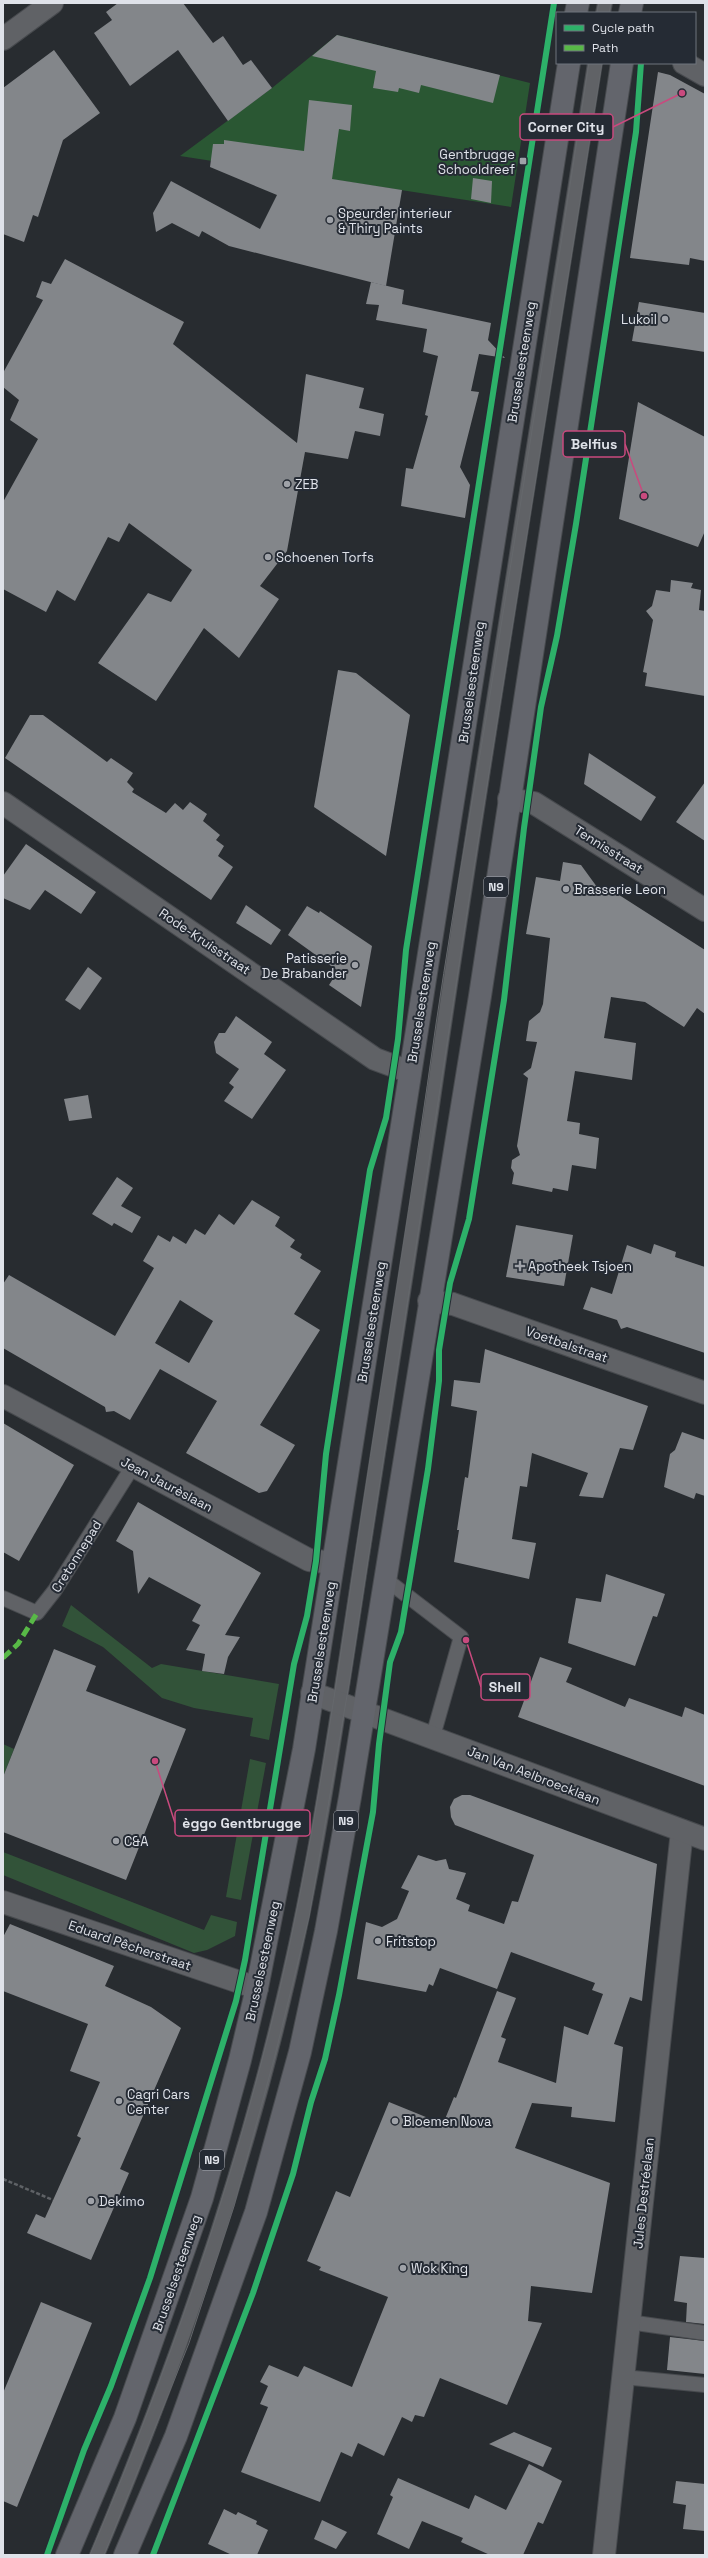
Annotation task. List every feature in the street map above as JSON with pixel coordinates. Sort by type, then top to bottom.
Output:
[{"type":"main road","name":"Brusselsesteenweg","points":[[67,2555],[125,2418],[161,2321],[202,2198],[240,2060],[276,1896],[333,1564],[569,64]]},
{"type":"main road","name":"N9","points":[[125,2555],[176,2436],[256,2212],[300,2052],[326,1931],[364,1710],[429,1301],[480,996],[622,64]]},
{"type":"street","points":[[3,39],[52,3]]},
{"type":"street","points":[[686,64],[705,75]]},
{"type":"street","name":"Tennisstraat","points":[[509,799],[534,803],[705,910]]},
{"type":"street","name":"Rode-Kruisstraat","points":[[3,803],[375,1058],[410,1072]]},
{"type":"street","name":"Voetbalstraat","points":[[429,1301],[453,1304],[705,1393]]},
{"type":"street","name":"Jean Jaurèslaan","points":[[3,1396],[309,1560],[333,1564]]},
{"type":"street","name":"Jan Van Aelbroecklaan","points":[[312,1693],[364,1710],[705,1839]]},
{"type":"street","name":"Jules Destréelaan","points":[[604,2555],[682,1830]]},
{"type":"street","name":"Eduard Pêcherstraat","points":[[3,1902],[257,1988]]},
{"type":"lane","points":[[97,2555],[138,2457],[182,2341],[239,2168],[283,2001],[302,1916],[340,1702],[451,978],[596,64]]},
{"type":"lane","name":"Cretonnepad","points":[[3,1598],[37,1614],[55,1590],[133,1466]]},
{"type":"lane","points":[[384,1578],[461,1637],[433,1736]]},
{"type":"lane","points":[[629,2322],[705,2333]]},
{"type":"lane","points":[[623,2377],[705,2385]]},
{"type":"path","points":[[3,2179],[53,2200]]},
{"type":"green space","points":[[337,35],[530,83],[511,207],[180,156],[272,88]]},
{"type":"green space","points":[[71,1605],[152,1668],[161,1664],[279,1684],[269,1740],[250,1736],[253,1718],[194,1708],[162,1698],[103,1647],[62,1626]]},
{"type":"green space","points":[[3,1744],[14,1749],[3,1777]]},
{"type":"green space","points":[[250,1759],[266,1763],[241,1900],[226,1897]]},
{"type":"green space","points":[[3,1852],[204,1930],[211,1915],[237,1922],[235,1936],[207,1950],[194,1953],[3,1875]]},
{"type":"building","points":[[118,3],[183,3],[213,43],[223,36],[243,65],[251,60],[272,88],[228,121],[178,50],[130,86],[94,33],[112,20],[106,12]]},
{"type":"building","points":[[337,35],[500,75],[493,103],[421,85],[419,93],[399,88],[398,92],[373,88],[376,71],[312,56]]},
{"type":"building","points":[[54,50],[100,113],[63,140],[38,217],[33,215],[24,242],[3,234],[3,88]]},
{"type":"building","points":[[658,72],[670,75],[705,94],[705,261],[690,258],[689,265],[630,258]]},
{"type":"building","points":[[309,100],[352,105],[350,131],[339,129],[332,179],[402,190],[386,286],[229,246],[202,231],[199,237],[172,223],[156,232],[153,213],[171,181],[260,229],[277,195],[210,167],[213,144],[224,144],[224,140],[304,151]]},
{"type":"building","points":[[473,178],[492,181],[491,203],[471,199]]},
{"type":"building","points":[[65,259],[184,322],[173,344],[297,443],[306,374],[364,388],[359,408],[384,414],[380,436],[355,431],[348,459],[305,452],[287,551],[260,586],[279,599],[239,658],[204,628],[156,701],[98,663],[148,593],[171,602],[192,570],[129,523],[119,542],[108,537],[75,601],[57,590],[46,612],[3,589],[3,502],[38,439],[10,420],[19,400],[3,387],[3,373],[43,300],[36,297],[42,281],[51,284]]},
{"type":"building","points":[[371,282],[404,290],[402,304],[491,323],[488,340],[505,358],[479,354],[471,391],[479,392],[460,467],[470,485],[465,518],[401,506],[406,468],[413,469],[428,416],[425,415],[438,356],[423,352],[427,329],[376,320],[379,305],[366,304]]},
{"type":"building","points":[[639,302],[705,313],[705,352],[632,341]]},
{"type":"building","points":[[638,402],[705,437],[705,531],[698,547],[619,519]]},
{"type":"building","points":[[671,580],[693,583],[691,588],[701,590],[699,610],[705,611],[705,696],[645,686],[647,673],[643,672],[653,620],[646,611],[652,606],[656,590],[670,592]]},
{"type":"building","points":[[338,670],[356,673],[410,715],[386,856],[314,807]]},
{"type":"building","points":[[30,715],[43,715],[107,762],[111,758],[133,773],[127,782],[134,789],[132,792],[166,813],[175,803],[183,810],[190,802],[207,814],[203,821],[220,835],[216,840],[224,846],[218,856],[233,867],[211,900],[5,758]]},
{"type":"building","points":[[589,753],[656,797],[641,821],[584,784]]},
{"type":"building","points":[[705,782],[705,841],[676,822]]},
{"type":"building","points":[[26,844],[96,892],[81,914],[45,890],[30,910],[3,898],[3,876]]},
{"type":"building","points":[[563,862],[581,865],[597,887],[616,890],[616,893],[705,950],[705,1014],[697,1008],[684,1027],[645,1002],[611,997],[604,1038],[636,1043],[632,1080],[575,1071],[567,1121],[580,1123],[579,1134],[599,1138],[596,1169],[572,1165],[568,1191],[553,1188],[552,1192],[512,1184],[514,1173],[511,1168],[512,1160],[520,1155],[517,1146],[528,1078],[523,1074],[531,1068],[537,1042],[526,1041],[529,1021],[540,1012],[543,1004],[550,938],[526,934],[536,877],[560,881]]},
{"type":"building","points":[[246,905],[281,930],[271,945],[236,923]]},
{"type":"building","points":[[307,906],[319,913],[320,911],[372,946],[361,1007],[329,985],[338,971],[288,935]]},
{"type":"building","points":[[88,967],[102,978],[80,1010],[65,1000]]},
{"type":"building","points":[[236,1016],[272,1042],[264,1054],[286,1070],[252,1119],[224,1101],[234,1087],[229,1083],[239,1069],[216,1053],[214,1042],[219,1033],[225,1033]]},
{"type":"building","points":[[88,1095],[92,1118],[69,1121],[64,1099]]},
{"type":"building","points":[[117,1177],[133,1188],[121,1206],[141,1217],[132,1233],[114,1223],[112,1226],[92,1214]]},
{"type":"building","points":[[252,1200],[280,1217],[275,1226],[295,1240],[290,1247],[302,1254],[300,1258],[321,1271],[294,1314],[320,1330],[260,1425],[295,1445],[267,1491],[259,1493],[186,1453],[217,1401],[160,1369],[130,1420],[114,1411],[106,1412],[105,1407],[3,1348],[3,1284],[9,1275],[115,1336],[154,1268],[143,1261],[158,1235],[170,1242],[173,1236],[186,1244],[195,1229],[205,1235],[219,1214],[234,1225]],"holes":[[[180,1300],[213,1321],[189,1363],[155,1343]]]},
{"type":"building","points":[[516,1225],[573,1235],[564,1286],[506,1277]]},
{"type":"building","points":[[654,1244],[676,1252],[675,1257],[705,1267],[705,1353],[627,1327],[621,1329],[617,1320],[583,1309],[591,1287],[612,1294],[627,1245],[651,1254]]},
{"type":"building","points":[[485,1349],[648,1406],[633,1450],[620,1448],[603,1498],[579,1496],[588,1473],[532,1453],[527,1487],[520,1486],[512,1539],[536,1543],[529,1579],[454,1562],[465,1477],[468,1478],[477,1411],[451,1406],[454,1380],[480,1383]]},
{"type":"building","points":[[3,1423],[74,1465],[19,1561],[3,1552]]},
{"type":"building","points":[[682,1432],[705,1440],[705,1496],[696,1493],[694,1499],[664,1487],[670,1454],[675,1450]]},
{"type":"building","points":[[138,1502],[261,1573],[225,1635],[240,1637],[228,1657],[224,1674],[202,1671],[205,1654],[186,1650],[200,1625],[192,1621],[201,1605],[149,1577],[138,1594],[133,1551],[116,1541]]},
{"type":"building","points":[[606,1574],[665,1594],[657,1617],[653,1616],[635,1666],[568,1643],[576,1598],[601,1602]]},
{"type":"building","points":[[54,1649],[96,1666],[86,1691],[186,1729],[126,1880],[3,1832],[3,1777]]},
{"type":"building","points":[[540,1657],[572,1668],[566,1682],[625,1707],[629,1698],[682,1717],[685,1707],[705,1715],[705,1786],[518,1717]]},
{"type":"building","points":[[462,1795],[470,1795],[657,1864],[642,2001],[630,1997],[614,2044],[623,2047],[615,2122],[571,2117],[572,2107],[532,2103],[515,2148],[610,2183],[592,2293],[531,2286],[528,2321],[542,2323],[507,2405],[440,2378],[424,2417],[415,2415],[412,2422],[402,2417],[384,2456],[358,2443],[352,2457],[341,2452],[320,2502],[241,2472],[268,2407],[260,2404],[268,2386],[260,2382],[269,2365],[298,2377],[304,2366],[352,2387],[388,2297],[319,2270],[321,2267],[307,2261],[336,2191],[350,2197],[389,2102],[443,2124],[454,2097],[456,2098],[497,1991],[516,1998],[501,2037],[506,2039],[498,2062],[556,2083],[564,2026],[588,2035],[603,1994],[592,1990],[595,1983],[511,1952],[497,1989],[440,1968],[433,1986],[429,1984],[426,1992],[357,1979],[366,1922],[382,1927],[397,1919],[409,1891],[401,1888],[418,1855],[436,1861],[446,1859],[449,1869],[466,1873],[456,1899],[470,1905],[468,1911],[504,1924],[512,1901],[518,1902],[534,1855],[455,1825],[451,1817],[450,1807],[454,1799]]},
{"type":"building","points":[[10,1924],[114,1966],[105,1986],[151,2007],[181,2028],[120,2169],[129,2173],[91,2260],[27,2233],[36,2214],[45,2218],[81,2138],[77,2136],[100,2082],[70,2071],[88,2024],[3,1991],[3,1937]]},
{"type":"building","points":[[680,2256],[705,2258],[705,2324],[686,2322],[687,2303],[674,2301]]},
{"type":"building","points":[[41,2302],[92,2323],[17,2507],[3,2501],[3,2393]]},
{"type":"building","points":[[670,2337],[705,2341],[705,2374],[667,2370]]},
{"type":"building","points":[[514,2432],[552,2448],[543,2467],[489,2444]]},
{"type":"building","points":[[529,2464],[562,2481],[543,2524],[538,2522],[523,2555],[490,2555],[461,2542],[463,2538],[422,2521],[409,2549],[377,2534],[393,2497],[390,2495],[398,2478],[469,2509],[475,2495],[506,2510]]},
{"type":"building","points":[[676,2481],[705,2484],[705,2531],[683,2529],[686,2505],[673,2503]]},
{"type":"building","points":[[224,2509],[236,2515],[238,2512],[257,2521],[256,2524],[268,2530],[257,2555],[232,2555],[208,2544]]},
{"type":"building","points":[[322,2520],[347,2532],[336,2549],[314,2539]]},
{"type":"tram line","points":[[597,12],[599,3]]},
{"type":"tram line","points":[[609,12],[611,3]]},
{"type":"tram line","points":[[90,2555],[171,2349],[219,2210],[260,2068],[291,1938],[314,1818],[334,1698],[444,973],[494,671],[589,64]]},
{"type":"tram line","points":[[104,2555],[189,2343],[234,2206],[275,2055],[309,1917],[349,1684],[473,873],[602,64]]},
{"type":"marked path","points":[[3,1658],[18,1644],[37,1613]]},
{"type":"cycle path","points":[[47,2555],[84,2450],[111,2386],[150,2278],[236,2001],[245,1960],[294,1664],[307,1616],[316,1561],[326,1454],[370,1170],[386,1118],[398,1039],[406,950],[554,3]]},
{"type":"cycle path","points":[[153,2555],[253,2293],[293,2174],[311,2102],[325,2059],[339,1995],[373,1812],[379,1744],[390,1662],[401,1632],[428,1469],[439,1381],[439,1350],[450,1283],[469,1219],[504,1000],[524,828],[541,707],[557,636],[576,524],[636,132],[641,64]]},
{"type":"place","name":"Corner City","points":[[682,93]]},
{"type":"place","name":"Gentbrugge Schooldreef","points":[[523,161]]},
{"type":"place","name":"Speurder interieur & Thiry Paints","points":[[330,220]]},
{"type":"place","name":"Lukoil","points":[[665,319]]},
{"type":"place","name":"ZEB","points":[[287,484]]},
{"type":"place","name":"Belfius","points":[[644,496]]},
{"type":"place","name":"Schoenen Torfs","points":[[268,557]]},
{"type":"place","name":"Brasserie Leon","points":[[566,889]]},
{"type":"place","name":"Patisserie De Brabander","points":[[355,965]]},
{"type":"place","name":"Apotheek Tsjoen","points":[[520,1266]]},
{"type":"place","name":"Shell","points":[[466,1640]]},
{"type":"place","name":"èggo Gentbrugge","points":[[155,1761]]},
{"type":"place","name":"C&A","points":[[116,1841]]},
{"type":"place","name":"Fritstop","points":[[378,1941]]},
{"type":"place","name":"Cagri Cars Center","points":[[119,2101]]},
{"type":"place","name":"Bloemen Nova","points":[[395,2121]]},
{"type":"place","name":"Dekimo","points":[[91,2201]]},
{"type":"place","name":"Wok King","points":[[403,2268]]}]
